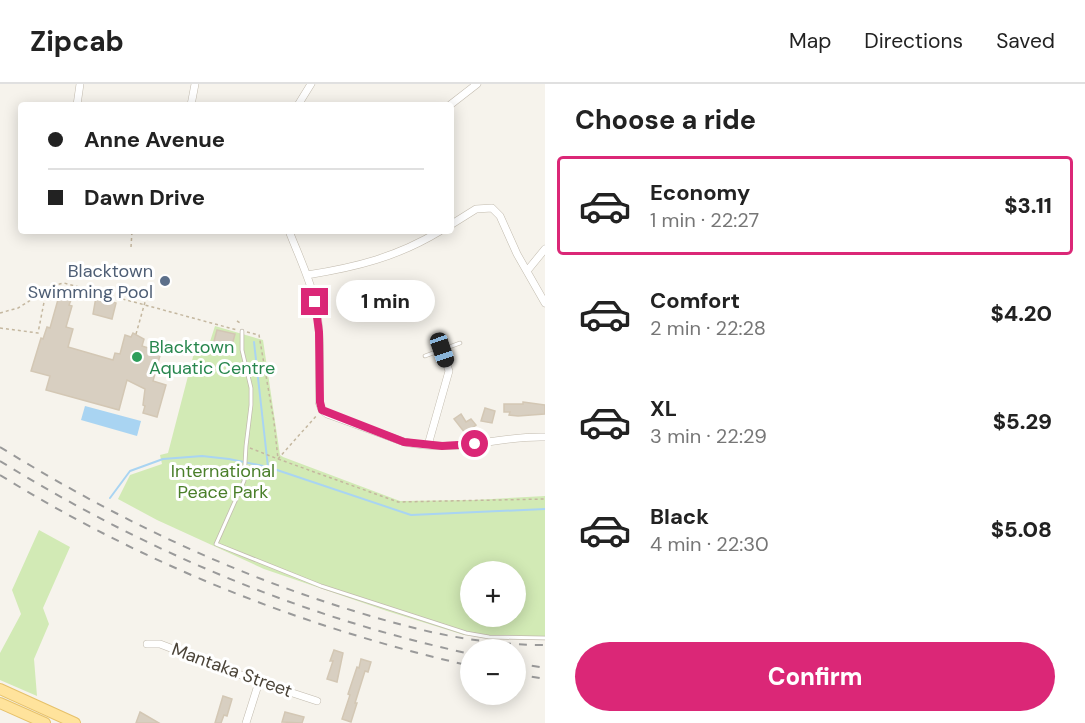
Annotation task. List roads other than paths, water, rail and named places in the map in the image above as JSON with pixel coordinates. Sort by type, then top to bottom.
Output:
[{"type":"main road","points":[[0,689],[75,723]]},
{"type":"main road","points":[[0,703],[45,723]]},
{"type":"street","points":[[77,102],[80,84]]},
{"type":"street","points":[[192,102],[195,84]]},
{"type":"street","points":[[300,102],[311,84]]},
{"type":"street","points":[[454,102],[477,84]]},
{"type":"street","points":[[454,223],[476,209],[492,208],[500,216],[545,303]]},
{"type":"street","points":[[290,234],[315,302],[319,332],[320,402],[324,412],[404,442],[428,445],[463,445],[505,438],[545,437]]},
{"type":"street","points":[[307,275],[361,265],[396,254],[434,234]]},
{"type":"street","points":[[527,271],[545,249]]},
{"type":"street","points":[[428,445],[449,371],[442,350]]},
{"type":"street","name":"Mantaka Street","points":[[147,644],[160,644],[259,682],[317,700]]},
{"type":"street","points":[[246,723],[259,682]]},
{"type":"lane","points":[[242,331],[242,350],[251,388],[244,481],[216,544],[321,586],[450,628],[489,637],[545,638]]},
{"type":"lane","points":[[425,356],[460,343]]},
{"type":"water","points":[[85,406],[141,421],[137,436],[81,420]]},
{"type":"waterway","points":[[254,342],[268,467]]},
{"type":"waterway","points":[[110,498],[130,471],[163,459],[202,456],[268,467],[411,515],[545,509]]},
{"type":"railway","points":[[0,447],[85,496],[172,541],[216,561],[307,596],[448,636],[471,640],[545,645]]},
{"type":"railway","points":[[0,461],[111,524],[227,578],[347,621],[460,651]]},
{"type":"railway","points":[[0,475],[111,537],[227,590],[347,633],[460,663]]},
{"type":"railway","points":[[526,665],[545,668]]},
{"type":"railway","points":[[526,676],[545,679]]},
{"type":"place","name":"Blacktown Swimming Pool","points":[[165,281]]},
{"type":"place","name":"Blacktown Aquatic Centre","points":[[137,357]]},
{"type":"park label","name":"International Peace Park","points":[[223,481]]}]
